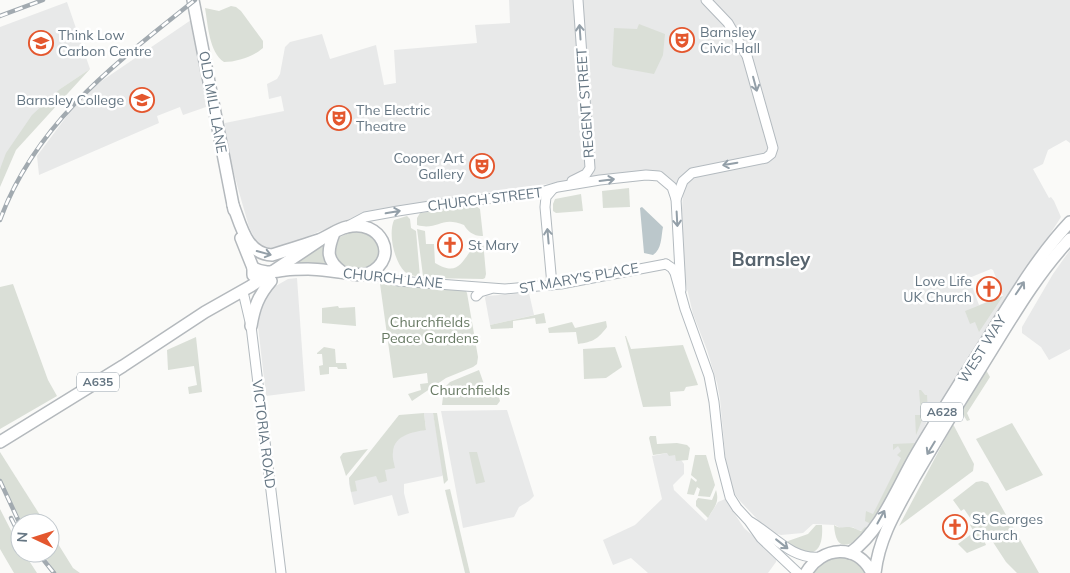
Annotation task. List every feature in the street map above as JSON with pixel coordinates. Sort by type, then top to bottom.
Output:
[{"type":"highway","name":"OLD MILL LANE","points":[[193,0],[236,224],[253,268],[251,286]]},
{"type":"highway","name":"OLD MILL LANE","points":[[233,205],[248,242],[258,252],[272,255],[288,250]]},
{"type":"highway","name":"WEST WAY","points":[[850,553],[861,545],[874,529],[917,453],[1016,295],[1039,261],[1070,222]]},
{"type":"highway","name":"A635","points":[[347,227],[362,226],[371,228],[383,240],[384,250],[381,262],[377,268],[367,274]]},
{"type":"highway","name":"CHURCH STREET","points":[[288,250],[320,240],[347,227]]},
{"type":"highway","points":[[334,233],[329,245],[329,257],[342,272]]},
{"type":"highway","name":"WEST WAY","points":[[874,573],[878,554],[888,527],[924,460],[1019,307],[1041,274],[1070,239]]},
{"type":"highway","name":"A635","points":[[189,324],[206,318],[244,296],[320,240]]},
{"type":"highway","points":[[251,326],[255,305],[270,278],[253,268]]},
{"type":"highway","name":"CHURCH LANE","points":[[270,278],[294,270],[367,274]]},
{"type":"highway","name":"A635","points":[[3,441],[189,324],[205,312],[251,286],[270,278]]},
{"type":"highway","name":"A635","points":[[244,296],[251,286]]},
{"type":"highway","points":[[806,573],[820,557],[828,553],[837,552],[850,553],[866,563],[874,573]]},
{"type":"street","name":"REGENT STREET","points":[[555,189],[580,179],[590,168],[578,0]]},
{"type":"street","points":[[681,290],[676,199],[683,181],[692,173],[766,158],[771,154],[773,148],[747,56],[728,23],[706,0]]},
{"type":"street","name":"CHURCH STREET","points":[[347,227],[365,217],[382,214],[443,204],[538,193],[606,180],[646,175],[658,176],[672,187],[676,199]]},
{"type":"street","points":[[552,285],[545,206],[546,196],[555,189]]},
{"type":"street","points":[[678,238],[674,253],[666,264],[675,273],[685,309],[709,376],[720,458],[726,485],[733,503],[761,538],[798,573]]},
{"type":"street","name":"ST MARY'S PLACE","points":[[493,288],[520,289],[552,285],[666,264]]},
{"type":"street","name":"CHURCH LANE","points":[[367,274],[398,281],[493,288]]},
{"type":"street","points":[[476,296],[480,292],[493,288]]},
{"type":"street","name":"VICTORIA ROAD","points":[[244,296],[251,326],[281,573]]},
{"type":"street","points":[[749,521],[797,554],[811,558],[820,557]]},
{"type":"shaded area","points":[[509,0],[1070,0],[1070,143],[1066,140],[1048,150],[1043,164],[1033,169],[1049,198],[1051,197],[1054,201],[1061,217],[933,417],[927,421],[869,529],[857,531],[853,527],[842,529],[835,525],[813,524],[803,533],[781,535],[774,533],[759,521],[734,493],[726,465],[717,383],[693,314],[685,280],[683,192],[659,171],[623,173],[466,196],[355,217],[274,250],[257,243],[249,227],[227,147],[225,123],[284,111],[281,96],[269,99],[267,84],[277,79],[280,74],[285,47],[290,42],[322,34],[330,59],[376,45],[384,85],[396,83],[394,50],[477,43],[475,25],[510,23]],"holes":[[[991,269],[1003,296],[979,305],[969,278]]]},
{"type":"shaded area","name":"Think Low Carbon Centre","points":[[67,2],[90,69],[60,89],[0,169],[0,27]]},
{"type":"shaded area","name":"Barnsley College","points":[[191,20],[206,107],[183,115],[180,107],[157,116],[159,123],[39,175],[37,156],[84,93]]},
{"type":"shaded area","points":[[642,207],[663,227],[660,246],[653,255],[644,253],[640,208]]},
{"type":"shaded area","points":[[1070,250],[1070,349],[1049,360],[1041,347],[1022,333],[1022,327],[1053,274]]},
{"type":"shaded area","points":[[297,278],[305,391],[266,396],[258,326],[259,310],[268,293],[274,287],[288,279]]},
{"type":"shaded area","points":[[529,293],[534,315],[490,325],[486,296]]},
{"type":"shaded area","points":[[507,410],[534,496],[519,507],[514,517],[463,528],[441,411]]},
{"type":"shaded area","points":[[424,413],[433,413],[444,474],[404,484],[404,493],[409,513],[398,516],[392,495],[354,505],[349,478],[396,431],[426,430]]},
{"type":"shaded area","points":[[667,453],[677,454],[684,464],[684,474],[673,485],[674,490],[706,521],[718,502],[725,499],[744,528],[777,557],[776,562],[768,573],[648,573],[631,558],[613,565],[603,540],[635,525],[662,499],[652,456]]},
{"type":"green space","points":[[231,6],[241,11],[263,41],[263,48],[245,58],[224,62],[219,58],[212,45],[205,8],[219,11]]},
{"type":"green space","points":[[639,24],[665,34],[663,55],[654,74],[612,65],[614,28],[637,29]]},
{"type":"green space","points":[[90,69],[16,150],[0,187],[0,169],[6,153],[32,115],[60,89]]},
{"type":"green space","points":[[629,188],[630,207],[603,208],[602,191]]},
{"type":"green space","points":[[581,194],[583,211],[556,213],[553,211],[555,199]]},
{"type":"green space","points":[[476,206],[480,209],[483,236],[474,235],[464,225],[456,222],[445,222],[430,226],[417,225],[417,218],[420,213]]},
{"type":"green space","points":[[407,216],[410,219],[411,228],[416,231],[420,277],[405,272],[398,261],[393,247],[392,226],[394,220]]},
{"type":"green space","points":[[417,229],[425,231],[426,244],[434,244],[435,263],[445,268],[458,266],[476,245],[483,241],[485,278],[427,278],[423,276]]},
{"type":"green space","points":[[362,230],[377,242],[379,249],[377,260],[366,268],[356,270],[339,264],[334,260],[334,242],[347,234]]},
{"type":"green space","points":[[325,242],[329,266],[295,266],[292,262]]},
{"type":"green space","points":[[13,284],[48,380],[57,396],[0,429],[0,287]]},
{"type":"green space","name":"Churchfields Peace Gardens","points":[[380,284],[465,289],[478,357],[477,364],[446,378],[412,401],[408,394],[421,390],[420,384],[428,383],[427,373],[393,378]]},
{"type":"green space","points":[[1003,296],[979,332],[975,322],[970,324],[965,311]]},
{"type":"green space","points":[[338,306],[339,308],[355,307],[356,326],[322,323],[322,308]]},
{"type":"green space","points":[[544,313],[546,323],[536,324],[535,318],[513,321],[513,328],[491,329],[490,325]]},
{"type":"green space","points":[[606,321],[607,327],[598,337],[578,344],[576,332],[549,333],[548,328],[572,322],[575,328]]},
{"type":"green space","points":[[625,336],[631,349],[683,345],[698,385],[686,387],[684,391],[670,392],[671,406],[643,407]]},
{"type":"green space","points":[[196,337],[202,392],[189,394],[188,387],[197,385],[194,366],[168,370],[167,350]]},
{"type":"green space","points":[[324,347],[335,349],[336,363],[346,363],[347,369],[329,367],[329,374],[320,375],[319,366],[323,365],[322,354],[317,353]]},
{"type":"green space","points":[[615,347],[622,367],[606,378],[584,379],[583,349]]},
{"type":"green space","name":"Churchfields","points":[[479,370],[485,387],[497,390],[500,401],[497,405],[442,405],[444,388],[450,382]]},
{"type":"green space","points":[[986,370],[990,377],[967,413],[970,420],[967,421],[961,411]]},
{"type":"green space","points":[[919,390],[927,395],[928,412],[925,413],[916,435],[915,415],[921,415]]},
{"type":"green space","points":[[424,413],[426,430],[405,435],[394,446],[395,468],[385,470],[387,481],[379,483],[376,476],[355,481],[357,491],[351,492],[349,478],[399,415]]},
{"type":"green space","points":[[433,413],[437,413],[448,480],[444,484]]},
{"type":"green space","points":[[1012,423],[1043,475],[1006,491],[976,439]]},
{"type":"green space","points":[[953,424],[974,464],[973,471],[899,526]]},
{"type":"green space","points":[[650,436],[656,436],[657,444],[677,443],[687,445],[690,448],[688,460],[676,461],[675,455],[669,456],[667,453],[653,455]]},
{"type":"green space","points":[[915,443],[876,519],[871,524],[865,521],[866,511],[873,514],[901,458],[897,455],[901,451],[898,446],[893,450],[893,444]]},
{"type":"green space","points":[[368,449],[346,476],[340,457],[343,453]]},
{"type":"green space","points":[[0,452],[39,513],[17,513],[0,479]]},
{"type":"green space","points":[[469,452],[477,452],[485,482],[476,484]]},
{"type":"green space","points":[[695,455],[706,455],[715,485],[710,497],[698,496],[700,489],[697,487],[694,495],[687,494],[691,478],[696,482],[697,480],[691,475]]},
{"type":"green space","points":[[976,482],[988,483],[1039,573],[1017,573],[1006,562],[989,536],[983,538],[986,545],[967,553],[958,544],[974,532],[970,525],[973,522],[964,509],[961,511],[953,500]]},
{"type":"green space","points":[[450,489],[470,573],[465,573],[445,490]]},
{"type":"green space","points":[[716,490],[717,502],[708,518],[696,506],[696,501],[698,498],[712,500]]},
{"type":"green space","points":[[0,509],[10,528],[10,563],[30,563],[37,573],[14,573],[0,549]]},
{"type":"green space","points":[[816,525],[822,525],[822,535],[821,543],[814,552],[802,552],[787,543],[808,534]]},
{"type":"green space","points":[[834,525],[851,527],[861,531],[865,527],[869,529],[858,539],[847,545],[838,542]]},
{"type":"green space","points":[[60,547],[73,568],[80,573],[56,573],[49,563],[60,563]]},
{"type":"green space","points":[[846,556],[855,560],[867,573],[811,573],[826,558]]},
{"type":"railway","points":[[0,16],[43,0]]},
{"type":"railway","points":[[0,220],[15,185],[35,153],[57,124],[108,71],[195,0]]},
{"type":"railway","points":[[0,481],[15,513]]},
{"type":"railway","points":[[46,563],[54,573]]},
{"type":"place","name":"Barnsley Civic Hall","points":[[682,40]]},
{"type":"place","name":"Think Low Carbon Centre","points":[[41,43]]},
{"type":"place","name":"Barnsley College","points":[[142,100]]},
{"type":"place","name":"The Electric Theatre","points":[[339,118]]},
{"type":"place","name":"Cooper Art Gallery","points":[[482,166]]},
{"type":"place","name":"St Mary","points":[[450,245]]},
{"type":"place","name":"Love Life UK Church","points":[[989,289]]},
{"type":"place","name":"St Georges Church","points":[[955,527]]},
{"type":"district","name":"Barnsley","points":[[771,259]]}]
